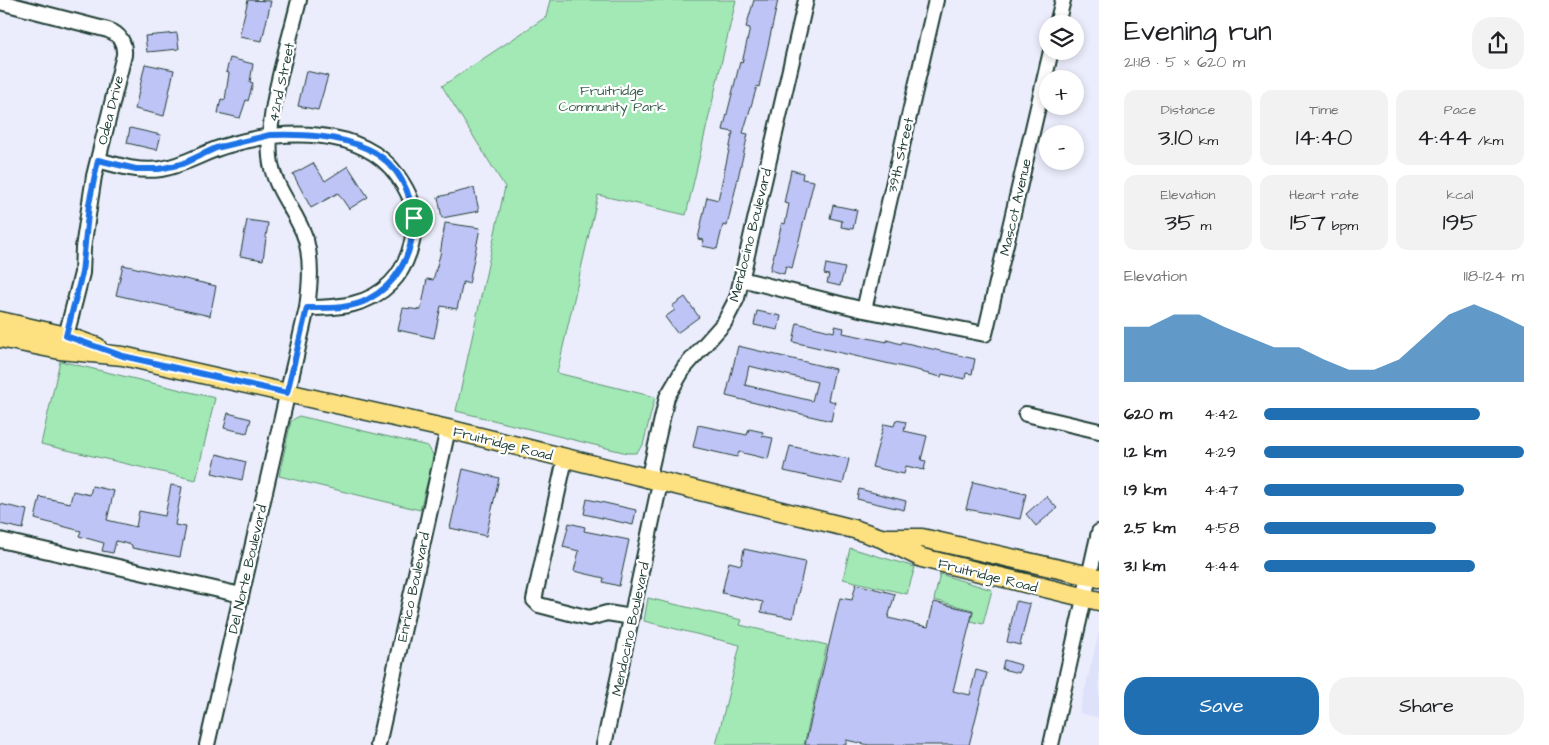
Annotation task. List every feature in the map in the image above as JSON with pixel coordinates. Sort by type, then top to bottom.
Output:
[{"type":"main road","name":"Fruitridge Road","points":[[0,321],[66,336],[123,356],[448,429],[854,529],[881,538],[922,558],[1091,600]]},
{"type":"main road","name":"Fruitridge Road","points":[[0,338],[60,350],[123,356]]},
{"type":"main road","name":"Fruitridge Road","points":[[881,538],[922,538],[1094,577]]},
{"type":"street","name":"42nd Street","points":[[287,393],[307,308],[310,266],[306,240],[276,182],[270,158],[270,135],[300,0]]},
{"type":"street","name":"Mendocino Boulevard","points":[[604,745],[632,618],[667,397],[684,368],[724,323],[737,298],[806,0]]},
{"type":"street","name":"39th Street","points":[[864,310],[936,0]]},
{"type":"street","points":[[1059,15],[1063,0]]},
{"type":"street","name":"Odea Drive","points":[[0,2],[108,30],[121,39],[124,55],[98,160],[89,204],[82,273],[66,336]]},
{"type":"street","name":"Mascot Avenue","points":[[864,310],[985,334],[1049,60]]},
{"type":"street","points":[[98,160],[136,169],[159,169],[182,164],[216,148],[270,135],[342,139],[368,149],[389,164],[404,184],[412,206],[412,243],[395,279],[367,301],[346,306],[307,308]]},
{"type":"street","points":[[741,279],[864,310]]},
{"type":"street","name":"Del Norte Boulevard","points":[[207,745],[287,393]]},
{"type":"street","points":[[1026,414],[1099,431]]},
{"type":"street","name":"Enrico Boulevard","points":[[378,745],[448,429]]},
{"type":"street","points":[[564,459],[534,600],[539,606],[589,618],[606,613],[632,618]]},
{"type":"street","points":[[1051,745],[1091,600],[1099,532]]},
{"type":"street","points":[[0,540],[241,595]]},
{"type":"shaded area","points":[[1099,632],[1099,718],[1079,713]]},
{"type":"green space","name":"Fruitridge Community Park","points":[[550,0],[736,0],[686,215],[598,195],[557,373],[655,397],[643,445],[636,453],[627,453],[456,411],[505,187],[442,86],[546,17]]},
{"type":"green space","points":[[60,361],[215,398],[196,480],[41,444]]},
{"type":"green space","points":[[299,416],[428,446],[434,457],[420,510],[279,476],[291,421]]},
{"type":"green space","points":[[850,548],[915,567],[907,594],[843,579]]},
{"type":"green space","points":[[940,574],[992,590],[983,624],[971,621],[973,610],[934,600]]},
{"type":"green space","points":[[648,598],[742,620],[740,625],[827,645],[804,745],[716,745],[740,645],[644,621]]},
{"type":"building","points":[[248,0],[271,1],[262,41],[239,37]]},
{"type":"building","points":[[754,0],[778,0],[759,87],[757,86],[743,133],[748,134],[727,226],[723,225],[717,249],[702,246],[704,240],[698,239],[707,197],[718,200],[733,132],[723,130],[740,62],[742,63],[750,28],[746,27]]},
{"type":"building","points":[[177,33],[179,49],[147,52],[145,36]]},
{"type":"building","points":[[230,58],[253,64],[250,82],[253,83],[248,101],[246,100],[240,118],[218,113],[221,99],[225,100],[229,73],[226,72]]},
{"type":"building","points":[[145,64],[174,70],[164,116],[135,109]]},
{"type":"building","points":[[306,71],[328,76],[318,110],[298,106]]},
{"type":"building","points":[[130,128],[161,135],[157,150],[127,143]]},
{"type":"building","points":[[313,163],[325,181],[348,166],[368,197],[349,209],[338,193],[311,208],[293,174]]},
{"type":"building","points":[[791,170],[803,173],[802,179],[814,181],[792,268],[786,266],[784,274],[770,270],[782,223],[785,224],[789,204],[784,203]]},
{"type":"building","points":[[474,188],[479,211],[442,218],[438,197]]},
{"type":"building","points":[[833,205],[857,210],[853,229],[841,227],[842,221],[830,218]]},
{"type":"building","points":[[247,220],[268,223],[263,260],[240,256]]},
{"type":"building","points":[[445,223],[480,228],[469,284],[463,282],[457,309],[441,306],[434,338],[398,330],[403,308],[421,310],[427,279],[433,280],[440,255]]},
{"type":"building","points":[[826,264],[845,268],[840,286],[827,283],[829,275],[824,274]]},
{"type":"building","points":[[123,265],[216,286],[210,316],[116,295]]},
{"type":"building","points":[[685,297],[699,317],[677,333],[665,317],[675,310],[672,306]]},
{"type":"building","points":[[757,311],[781,316],[778,330],[754,325]]},
{"type":"building","points":[[797,323],[834,332],[835,326],[844,328],[843,333],[887,342],[887,340],[901,344],[902,342],[975,359],[972,374],[966,373],[965,379],[942,374],[941,377],[793,342]]},
{"type":"building","points":[[738,346],[835,369],[828,400],[835,402],[831,421],[726,396]],"holes":[[[749,366],[817,382],[812,401],[745,385]]]},
{"type":"building","points":[[228,413],[251,419],[247,433],[224,428]]},
{"type":"building","points":[[896,420],[906,422],[904,431],[927,436],[921,460],[926,461],[924,470],[906,466],[904,474],[872,467],[884,424],[894,426]]},
{"type":"building","points":[[698,425],[747,435],[749,429],[763,432],[762,436],[773,438],[768,459],[739,452],[737,457],[693,447]]},
{"type":"building","points":[[790,446],[849,459],[843,484],[784,471]]},
{"type":"building","points":[[217,454],[246,462],[242,480],[212,473]]},
{"type":"building","points":[[463,469],[499,478],[486,536],[450,528]]},
{"type":"building","points":[[973,482],[1026,494],[1020,519],[966,509]]},
{"type":"building","points":[[171,485],[182,487],[175,525],[186,527],[180,557],[132,548],[132,545],[116,541],[113,553],[102,551],[104,543],[79,536],[81,531],[35,519],[40,497],[70,503],[73,491],[90,495],[92,486],[114,491],[107,520],[136,527],[139,511],[165,516]]},
{"type":"building","points":[[859,489],[906,501],[904,510],[857,499]]},
{"type":"building","points":[[1046,496],[1057,508],[1036,526],[1026,514]]},
{"type":"building","points":[[587,499],[636,510],[633,525],[584,514]]},
{"type":"building","points":[[0,504],[27,510],[23,529],[0,524]]},
{"type":"building","points":[[569,523],[585,527],[584,531],[629,540],[619,586],[603,582],[604,578],[574,571],[579,551],[563,547]]},
{"type":"building","points":[[744,549],[805,562],[793,618],[761,612],[763,602],[722,593],[729,562],[741,565]]},
{"type":"building","points":[[856,584],[895,594],[888,618],[928,627],[934,602],[973,611],[953,691],[970,695],[976,670],[987,673],[969,745],[869,745],[846,740],[846,745],[805,745],[840,598],[852,600]]},
{"type":"building","points":[[1016,601],[1030,604],[1020,645],[1007,642]]},
{"type":"building","points":[[1004,660],[1021,665],[1019,673],[1002,669]]},
{"type":"route","points":[[270,135],[342,139],[368,149],[379,155],[389,164],[404,184],[410,196],[414,218],[412,243],[408,255],[395,279],[388,286],[367,301],[346,306],[307,308],[287,393],[123,356],[66,336],[82,273],[83,248],[89,204],[98,160],[124,168],[148,170],[182,164],[216,148],[270,135]]}]
